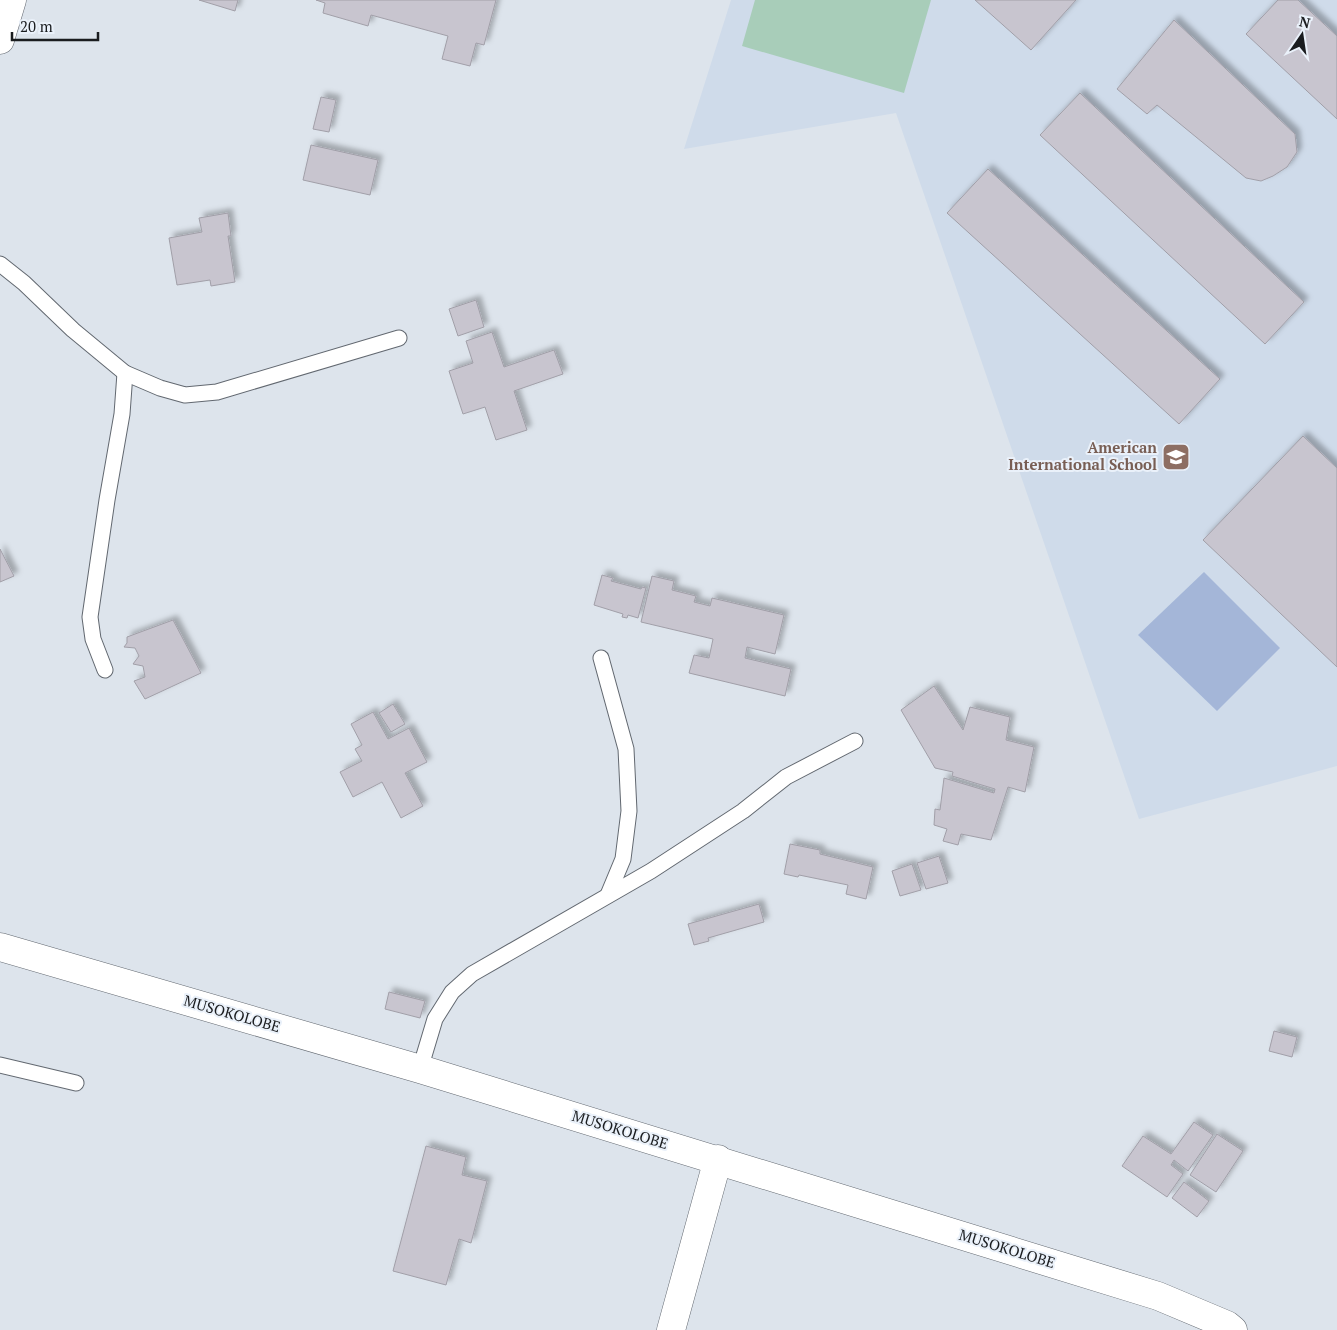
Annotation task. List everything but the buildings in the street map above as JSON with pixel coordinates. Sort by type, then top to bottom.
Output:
[{"type":"street","points":[[0,40],[12,0]]},
{"type":"street","name":"MUSOKOLOBE","points":[[0,947],[420,1069],[1158,1296],[1227,1325],[1233,1330]]},
{"type":"street","points":[[671,1330],[718,1160]]},
{"type":"lane","points":[[0,264],[24,283],[73,330],[125,373],[160,388],[185,395],[217,392],[398,338]]},
{"type":"lane","points":[[105,670],[93,639],[90,617],[122,414],[125,373]]},
{"type":"lane","points":[[601,658],[626,749],[629,810],[623,859],[608,895]]},
{"type":"lane","points":[[420,1069],[435,1019],[452,992],[472,974],[650,871],[743,811],[786,777],[854,741]]},
{"type":"lane","points":[[0,1065],[76,1083]]},
{"type":"shaded area","name":"American International School","points":[[731,0],[1337,0],[1337,766],[1139,819],[896,113],[684,149]]},
{"type":"green space","points":[[755,0],[931,0],[904,93],[742,46]]},
{"type":"water","points":[[1204,572],[1280,648],[1217,711],[1138,635]]},
{"type":"place","name":"American International School","points":[[1176,457]]}]
